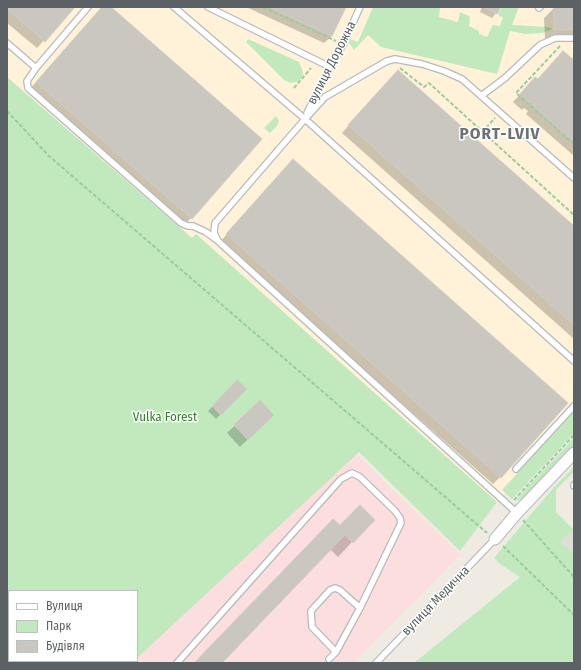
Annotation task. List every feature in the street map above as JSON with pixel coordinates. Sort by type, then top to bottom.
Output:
[{"type":"street","points":[[495,539],[513,509],[574,452]]},
{"type":"lane","points":[[88,7],[36,68],[27,81],[28,88],[180,223],[193,226],[206,232],[218,242],[513,509]]},
{"type":"lane","points":[[174,7],[305,119],[574,361]]},
{"type":"lane","points":[[208,7],[330,67]]},
{"type":"lane","name":"вулиця Дорожна","points":[[305,119],[330,67],[344,43],[360,7]]},
{"type":"lane","points":[[481,96],[505,78],[540,45],[555,38],[574,38]]},
{"type":"lane","points":[[7,43],[36,68]]},
{"type":"lane","points":[[218,242],[214,233],[215,223],[325,97],[395,59],[422,64],[453,74],[462,79],[574,178]]},
{"type":"lane","points":[[516,469],[574,406]]},
{"type":"lane","points":[[177,663],[341,478],[352,473],[357,475],[365,482],[395,511],[401,521],[401,525],[360,608],[336,652],[329,659]]},
{"type":"lane","name":"вулиця Медична","points":[[376,663],[495,539]]},
{"type":"lane","points":[[336,652],[312,627],[311,611],[330,590],[335,588],[340,590],[360,608]]},
{"type":"path","points":[[263,7],[336,40]]},
{"type":"path","points":[[563,43],[516,93],[574,144]]},
{"type":"path","points":[[396,67],[401,68],[424,87],[429,83],[574,215]]},
{"type":"path","points":[[294,88],[312,68]]},
{"type":"path","points":[[7,111],[49,156],[495,539],[574,615]]},
{"type":"path","points":[[482,132],[496,117]]},
{"type":"path","points":[[574,435],[513,509],[574,577]]},
{"type":"shaded area","points":[[7,7],[373,7],[358,42],[368,35],[496,74],[519,7],[574,7],[574,417],[497,502],[196,234],[192,238],[7,77]]},
{"type":"shaded area","points":[[438,7],[502,7],[498,14],[503,17],[499,26],[493,25],[487,37],[479,34],[479,31],[469,26],[470,21],[458,22],[439,17],[440,8]]},
{"type":"shaded area","points":[[237,337],[460,555],[354,663],[7,663],[7,567]]},
{"type":"shaded area","points":[[574,530],[574,553],[561,542]]},
{"type":"green space","points":[[373,7],[440,7],[439,17],[458,22],[460,12],[470,17],[469,26],[479,31],[479,34],[487,37],[493,25],[500,26],[503,18],[498,15],[502,7],[519,7],[512,25],[552,28],[551,30],[542,33],[525,34],[510,31],[497,74],[381,47],[368,35],[354,50],[349,43],[350,39],[358,42]]},
{"type":"green space","points":[[248,39],[299,62],[303,75],[299,81],[291,83],[284,80],[246,42]]},
{"type":"green space","name":"Vulka Forest","points":[[7,77],[192,238],[196,234],[497,502],[460,551],[359,452],[138,657],[138,590],[8,590],[8,662],[132,662],[131,663],[7,663]]},
{"type":"green space","points":[[276,116],[279,121],[277,126],[270,133],[264,128]]},
{"type":"green space","points":[[574,412],[574,433],[512,499],[502,490]]},
{"type":"green space","points":[[574,438],[574,445],[527,496],[515,501]]},
{"type":"green space","points":[[574,467],[574,472],[556,490],[556,512],[574,530],[561,542],[574,553],[574,663],[414,663],[520,577],[500,564],[494,558],[555,486]]},
{"type":"building","points":[[7,7],[75,7],[45,42],[7,9]]},
{"type":"building","points":[[102,7],[111,7],[262,139],[192,219],[36,82]]},
{"type":"building","points":[[269,7],[346,7],[332,36]]},
{"type":"building","points":[[484,7],[501,7],[497,14]]},
{"type":"building","points":[[554,7],[573,8],[574,30],[554,29]]},
{"type":"building","points":[[563,51],[574,60],[574,142],[532,106],[535,103],[532,101],[530,103],[520,94],[535,77],[538,79]]},
{"type":"building","points":[[398,70],[574,226],[574,325],[348,125]]},
{"type":"building","points":[[293,159],[568,403],[501,478],[226,234]]},
{"type":"building","points":[[237,380],[247,389],[221,415],[212,406]]},
{"type":"building","points":[[260,400],[274,415],[248,440],[234,425]]},
{"type":"building","points":[[360,505],[375,520],[353,543],[345,535],[222,663],[194,663],[333,519],[340,525]]},
{"type":"district","name":"PORT-LVIV","points":[[500,134]]}]
